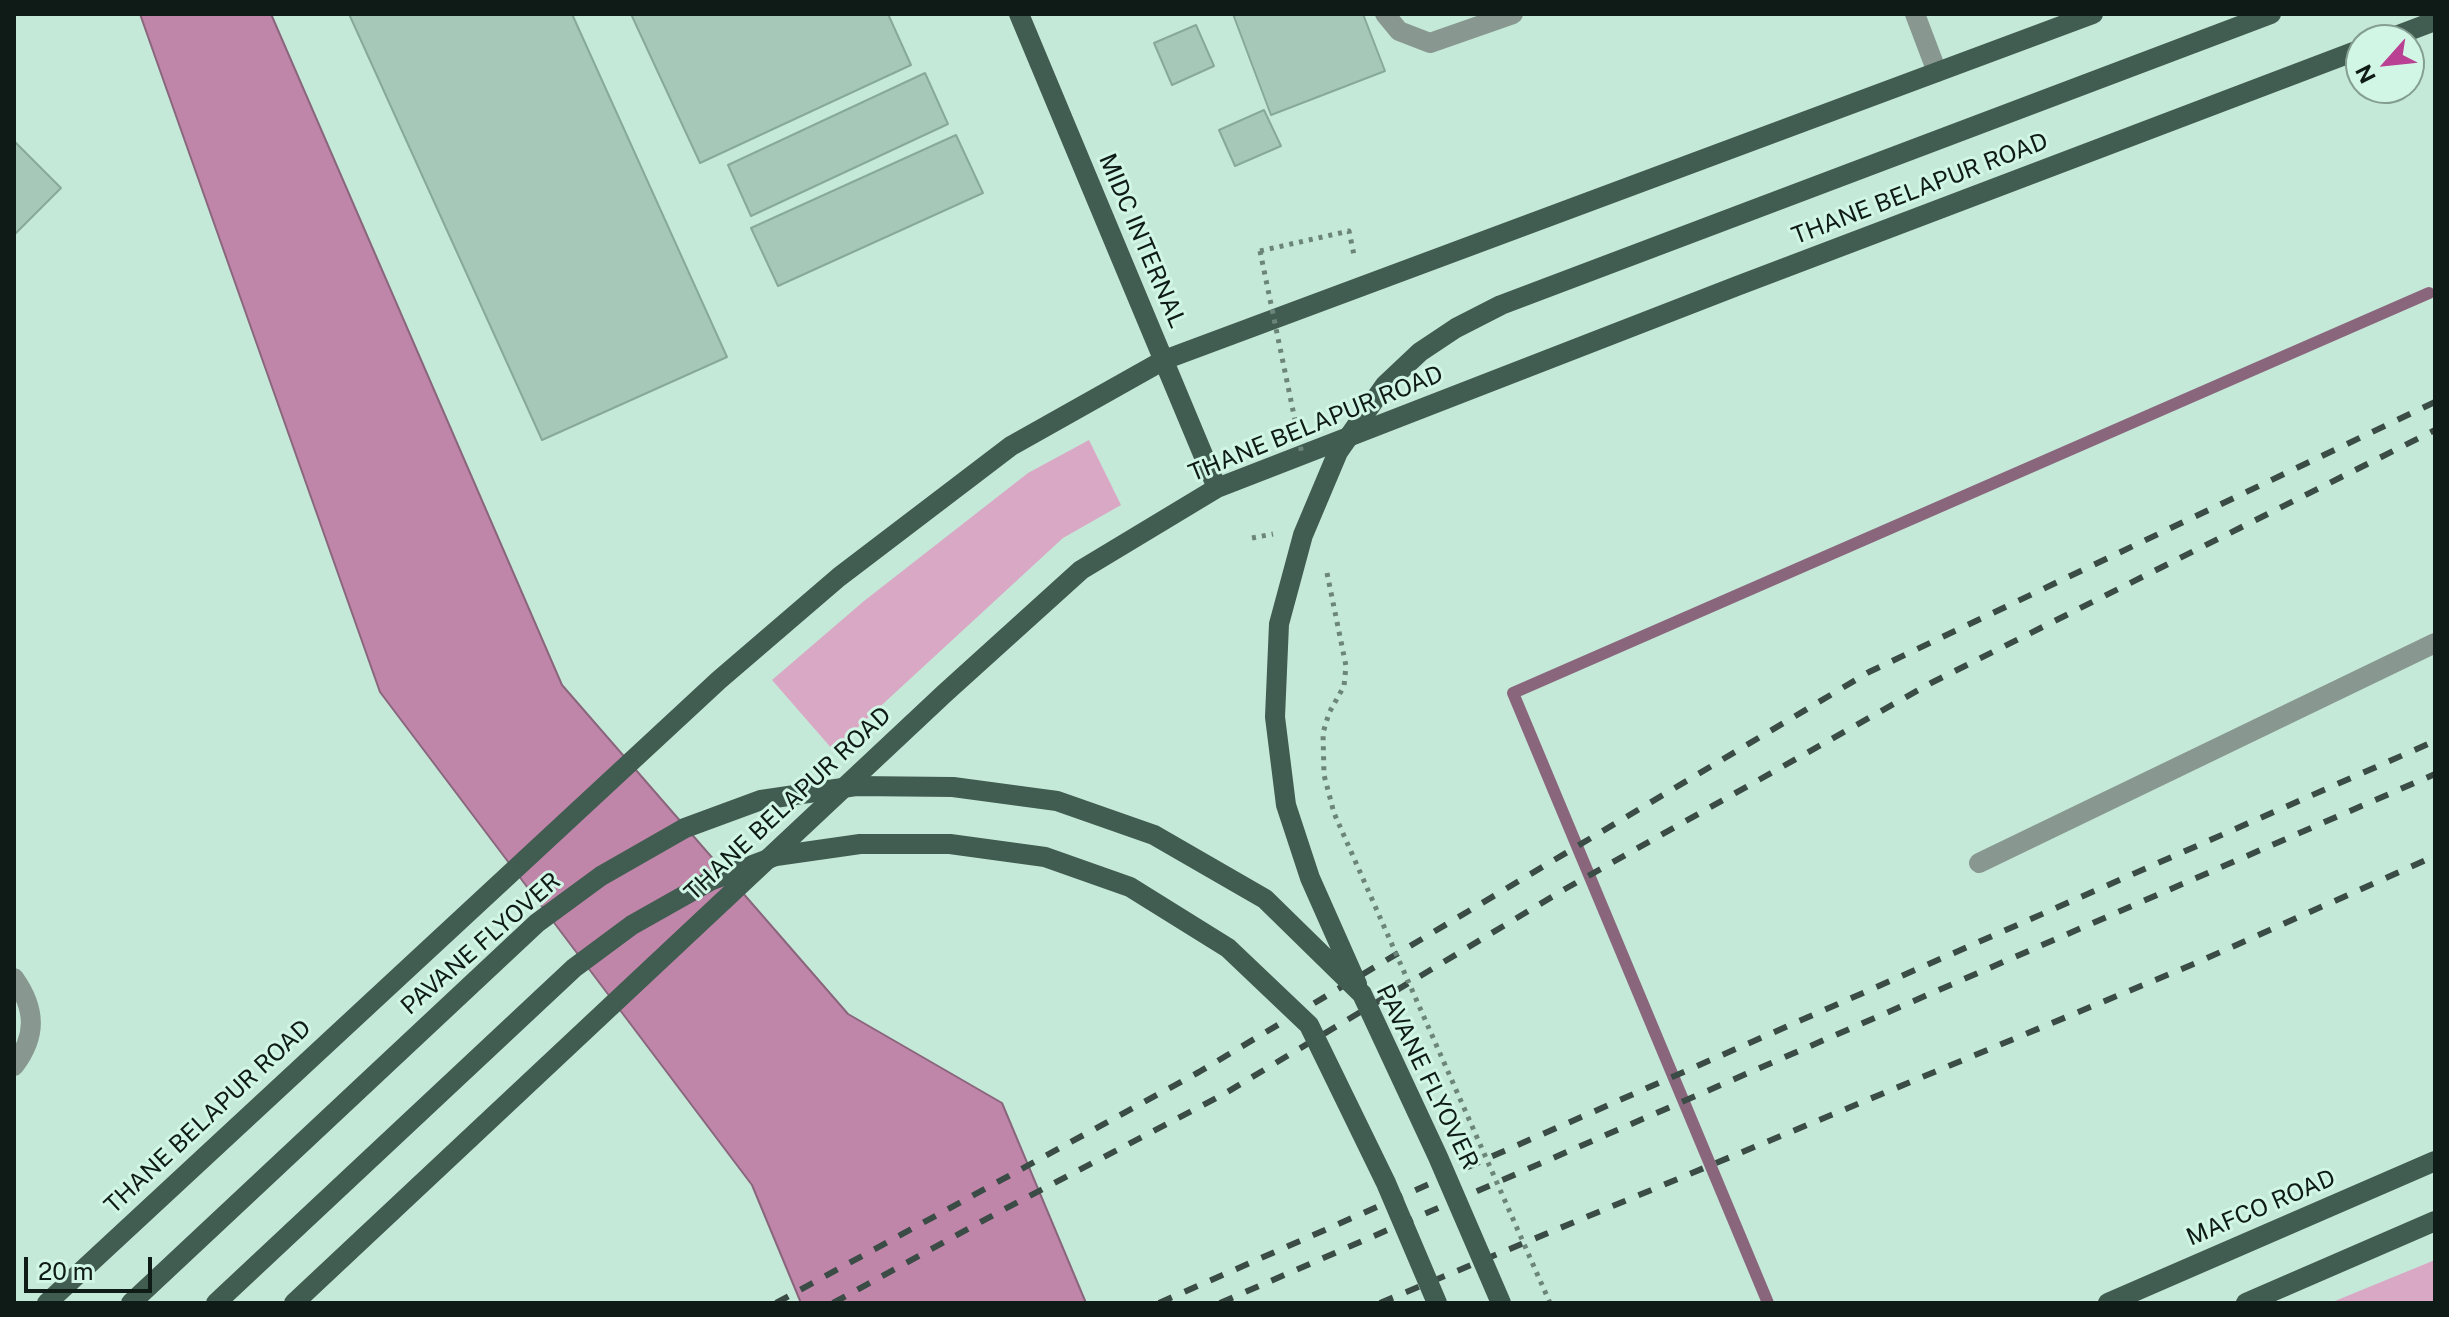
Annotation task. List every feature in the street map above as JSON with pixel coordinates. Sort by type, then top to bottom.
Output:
[{"type":"main road","name":"MIDC INTERNAL","points":[[1019,14],[1217,488]]},
{"type":"main road","name":"THANE BELAPUR ROAD","points":[[47,1303],[719,680],[839,577],[1011,446],[1164,360],[2093,14]]},
{"type":"main road","points":[[1362,994],[1310,878],[1286,805],[1275,717],[1279,624],[1303,535],[1338,452],[1385,385],[1420,352],[1456,328],[1501,305],[2271,14]]},
{"type":"main road","name":"THANE BELAPUR ROAD","points":[[294,1303],[945,693],[1081,570],[1217,488],[2345,55]]},
{"type":"main road","name":"PAVANE FLYOVER","points":[[131,1303],[537,923],[601,876],[685,828],[761,800],[856,786],[953,787],[1057,801],[1154,835],[1265,899],[1362,994],[1438,1157],[1501,1303]]},
{"type":"main road","points":[[216,1303],[574,968],[632,925],[710,881],[776,856],[860,844],[950,844],[1045,857],[1130,887],[1228,948],[1309,1025],[1386,1183],[1437,1303]]},
{"type":"main road","name":"MAFCO ROAD","points":[[2108,1303],[2435,1161]]},
{"type":"main road","points":[[2246,1303],[2435,1221]]},
{"type":"lane","points":[[1385,14],[1399,31],[1430,43],[1513,14]]},
{"type":"lane","points":[[1915,14],[1937,72]]},
{"type":"lane","points":[[1979,863],[2435,643]]},
{"type":"lane","points":[[14,978],[31,1010],[29,1041],[14,1066]]},
{"type":"path","points":[[1304,464],[1260,251],[1349,231]]},
{"type":"path","points":[[1326,567],[1346,666],[1344,686],[1329,713],[1323,733],[1324,775],[1334,813],[1550,1303]]},
{"type":"shaded area","points":[[140,14],[271,14],[562,685],[848,1014],[1002,1103],[1086,1303],[801,1303],[752,1185],[380,692]]},
{"type":"shaded area","points":[[1089,440],[1121,505],[1063,538],[833,750],[772,680],[864,601],[1028,473]]},
{"type":"shaded area","points":[[2435,1260],[2435,1303],[2330,1303],[2430,1262]]},
{"type":"building","points":[[349,14],[572,14],[727,357],[542,440]]},
{"type":"building","points":[[631,14],[888,14],[911,65],[700,163]]},
{"type":"building","points":[[1233,14],[1363,14],[1385,71],[1271,115]]},
{"type":"building","points":[[1196,25],[1214,66],[1172,85],[1154,43]]},
{"type":"building","points":[[925,73],[948,124],[751,216],[728,165]]},
{"type":"building","points":[[1264,110],[1281,146],[1235,166],[1219,130]]},
{"type":"building","points":[[956,135],[983,193],[778,286],[751,228]]},
{"type":"building","points":[[14,141],[61,188],[14,235]]},
{"type":"waterway","points":[[1768,1303],[1513,693],[2429,293]]},
{"type":"railway","points":[[776,1303],[1199,1072],[1869,672],[2435,402]]},
{"type":"railway","points":[[833,1303],[1224,1094],[1565,889],[1931,683],[2435,430]]},
{"type":"railway","points":[[1159,1303],[2435,741]]},
{"type":"railway","points":[[1220,1303],[2435,774]]},
{"type":"railway","points":[[1380,1303],[2196,963],[2435,856]]}]
